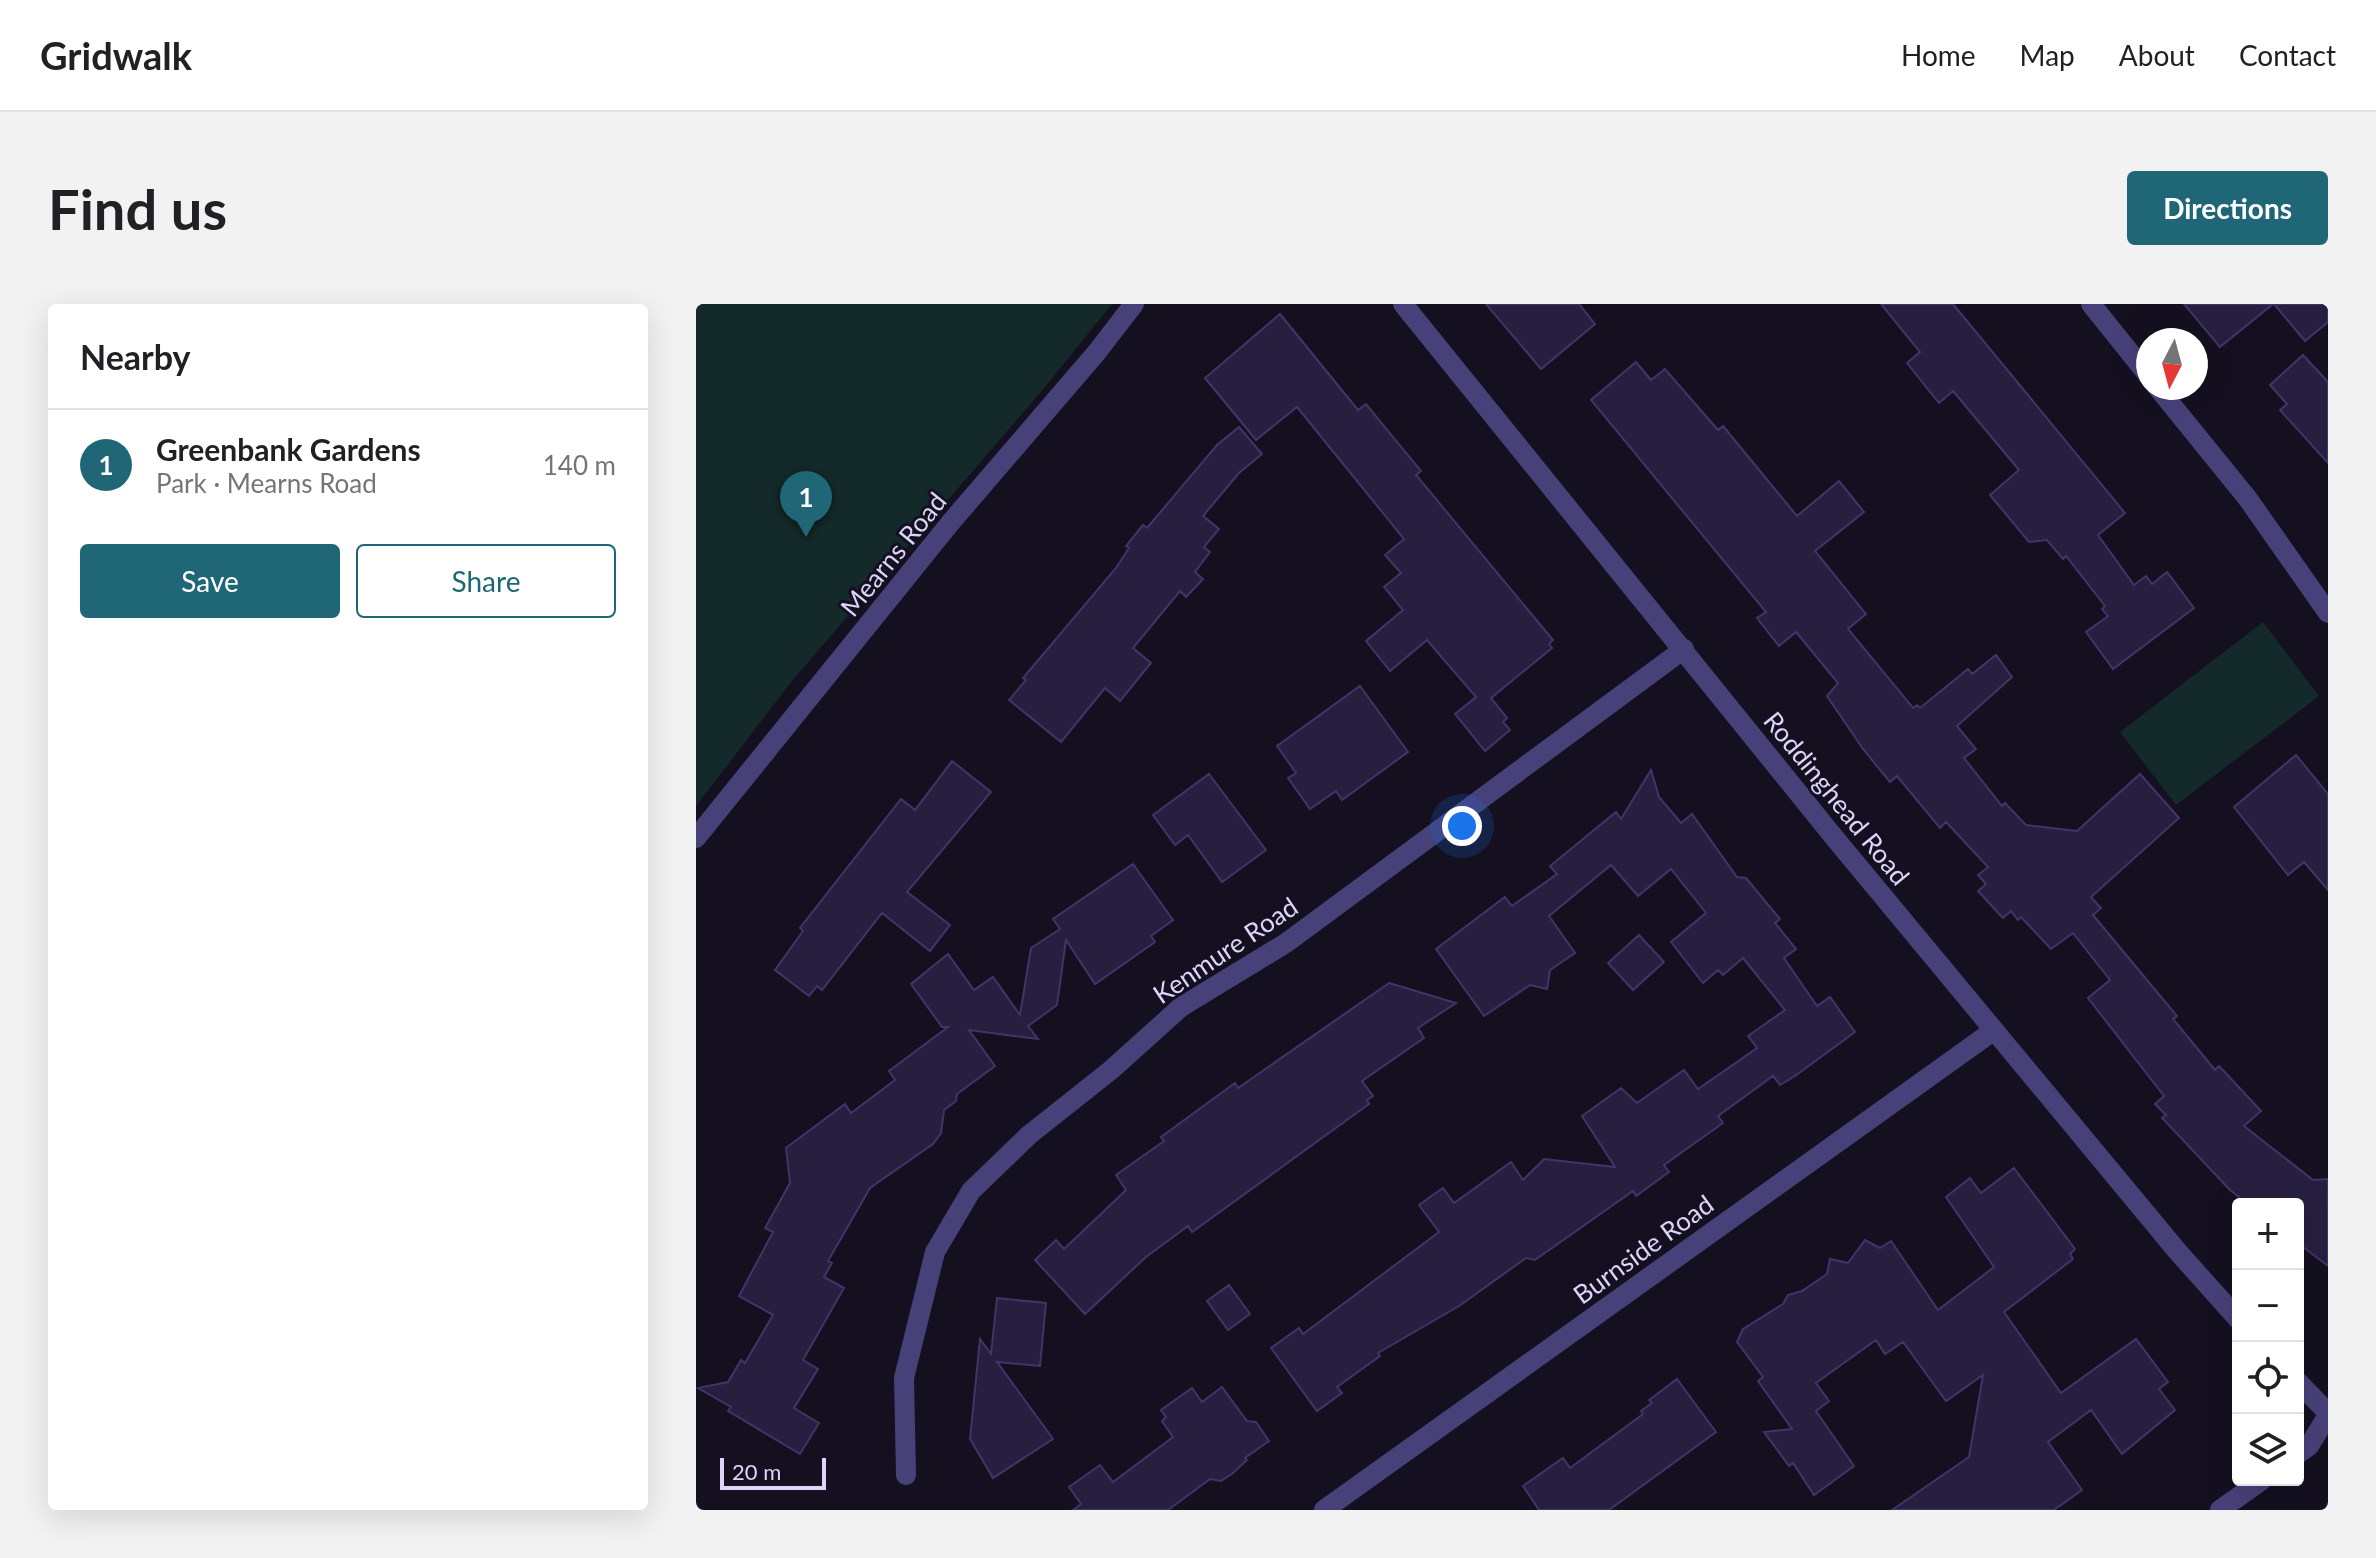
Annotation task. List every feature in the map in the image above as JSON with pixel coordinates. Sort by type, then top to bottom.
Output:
[{"type":"street","name":"Mearns Road","points":[[696,838],[951,522],[1097,352],[1134,304]]},
{"type":"street","name":"Roddinghead Road","points":[[1403,304],[1993,1031],[2232,1312]]},
{"type":"street","points":[[2091,304],[2136,360]]},
{"type":"street","points":[[2168,400],[2248,499],[2328,613]]},
{"type":"street","name":"Kenmure Road","points":[[906,1475],[904,1378],[935,1252],[971,1191],[1029,1135],[1111,1070],[1181,1007],[1286,943],[1684,649]]},
{"type":"street","name":"Burnside Road","points":[[1324,1510],[1993,1031]]},
{"type":"street","points":[[2304,1388],[2328,1414],[2304,1450]]},
{"type":"street","points":[[2220,1510],[2254,1486]]},
{"type":"green space","points":[[696,304],[1112,304],[1040,393],[792,681],[696,806]]},
{"type":"green space","points":[[2263,622],[2319,696],[2176,805],[2120,732]]},
{"type":"building","points":[[1486,304],[1579,304],[1595,324],[1541,369]]},
{"type":"building","points":[[1881,304],[1953,304],[2125,513],[2098,535],[2134,585],[2146,576],[2152,584],[2167,572],[2194,608],[2113,669],[2086,632],[2108,616],[2102,609],[2105,606],[2066,556],[2063,559],[2047,540],[2029,542],[1990,495],[2019,470],[1953,391],[1939,403],[1907,363],[1920,352]]},
{"type":"building","points":[[2184,304],[2273,304],[2220,347],[2208,333],[2208,328],[2204,328]]},
{"type":"building","points":[[2274,304],[2328,304],[2328,322],[2305,341]]},
{"type":"building","points":[[1280,314],[1358,410],[1366,404],[1421,471],[1416,475],[1553,640],[1549,644],[1552,648],[1491,698],[1507,718],[1503,722],[1510,730],[1485,751],[1455,714],[1476,697],[1427,640],[1390,671],[1366,641],[1403,610],[1384,587],[1401,573],[1385,555],[1404,539],[1297,407],[1256,440],[1205,378]]},
{"type":"building","points":[[2303,355],[2328,382],[2328,463],[2280,410],[2287,404],[2270,385]]},
{"type":"building","points":[[1636,362],[1651,380],[1665,369],[1718,430],[1723,426],[1797,516],[1839,481],[1864,512],[1815,551],[1866,614],[1848,629],[1913,708],[1917,705],[1920,708],[1968,669],[1972,674],[1996,655],[2012,677],[1957,726],[1976,749],[1964,758],[2002,806],[2005,803],[2026,825],[2077,831],[2140,774],[2179,818],[2091,897],[2101,908],[2093,915],[2177,1016],[2173,1019],[2215,1070],[2219,1066],[2261,1111],[2244,1126],[2313,1180],[2328,1179],[2328,1266],[2304,1248],[2304,1198],[2240,1198],[2162,1118],[2166,1115],[2155,1104],[2164,1096],[2088,998],[2110,980],[2073,933],[2051,949],[2021,917],[2018,920],[2011,911],[2003,918],[1978,891],[1986,884],[1978,875],[1988,867],[1946,822],[1940,828],[1897,776],[1890,782],[1827,696],[1838,683],[1796,632],[1779,646],[1757,618],[1766,612],[1591,400]]},
{"type":"building","points":[[1239,427],[1262,454],[1239,473],[1203,516],[1219,529],[1204,547],[1210,552],[1195,572],[1203,579],[1186,597],[1180,591],[1133,648],[1151,663],[1120,701],[1105,688],[1061,742],[1009,700],[1026,680],[1023,678],[1116,568],[1129,548],[1126,546],[1143,525],[1147,528],[1217,445]]},
{"type":"building","points":[[1360,686],[1408,752],[1342,800],[1336,791],[1310,809],[1288,778],[1296,773],[1277,746]]},
{"type":"building","points":[[2296,755],[2328,794],[2328,890],[2304,862],[2288,875],[2234,807]]},
{"type":"building","points":[[952,761],[991,792],[907,892],[950,925],[930,951],[882,913],[822,990],[817,986],[809,996],[775,970],[803,931],[800,928],[901,799],[915,810]]},
{"type":"building","points":[[1651,770],[1659,797],[1681,823],[1692,814],[1737,877],[1746,878],[1780,919],[1775,923],[1796,949],[1784,958],[1817,1006],[1830,997],[1855,1032],[1795,1076],[1780,1085],[1773,1076],[1718,1116],[1723,1123],[1664,1165],[1669,1172],[1636,1196],[1633,1191],[1535,1260],[1526,1258],[1459,1306],[1378,1353],[1380,1356],[1337,1387],[1342,1393],[1317,1411],[1271,1348],[1299,1328],[1303,1334],[1439,1232],[1419,1205],[1443,1188],[1454,1203],[1511,1162],[1523,1180],[1544,1159],[1615,1167],[1582,1116],[1621,1088],[1637,1103],[1684,1070],[1698,1089],[1757,1048],[1748,1036],[1785,1010],[1743,958],[1723,975],[1718,970],[1703,983],[1671,942],[1706,913],[1671,869],[1638,896],[1611,865],[1549,916],[1575,953],[1550,970],[1547,989],[1530,985],[1484,1016],[1436,949],[1505,897],[1512,906],[1557,874],[1550,866],[1616,812],[1621,819]]},
{"type":"building","points":[[1209,774],[1266,850],[1222,882],[1188,835],[1175,845],[1153,815]]},
{"type":"building","points":[[1133,864],[1173,920],[1151,936],[1155,942],[1095,984],[1066,940],[1057,1005],[1028,1026],[1038,1039],[969,1030],[995,1066],[957,1094],[956,1101],[944,1110],[941,1133],[933,1144],[870,1188],[828,1261],[832,1263],[824,1277],[844,1288],[803,1360],[818,1369],[794,1408],[819,1423],[800,1454],[728,1411],[731,1407],[698,1388],[728,1382],[741,1360],[745,1363],[773,1315],[739,1296],[773,1232],[765,1228],[790,1183],[786,1148],[845,1104],[851,1113],[895,1080],[889,1071],[948,1027],[942,1027],[911,984],[948,954],[974,990],[993,977],[1020,1015],[1031,948],[1060,929],[1053,919]]},
{"type":"building","points":[[1639,935],[1664,962],[1633,990],[1608,963]]},
{"type":"building","points":[[1389,983],[1456,1003],[1418,1028],[1424,1038],[1362,1081],[1373,1096],[1367,1100],[1369,1104],[1192,1232],[1188,1226],[1146,1257],[1085,1314],[1035,1260],[1056,1240],[1064,1249],[1126,1190],[1116,1175],[1164,1141],[1161,1137],[1235,1083],[1238,1088]]},
{"type":"building","points":[[2014,1168],[2075,1249],[2070,1254],[2073,1259],[2004,1312],[2061,1393],[2136,1339],[2168,1382],[2159,1389],[2175,1410],[2122,1454],[2091,1410],[2048,1442],[2082,1490],[2054,1510],[1892,1510],[1969,1457],[1983,1375],[1946,1401],[1903,1342],[1885,1354],[1876,1340],[1816,1383],[1829,1401],[1816,1411],[1854,1466],[1814,1495],[1793,1463],[1789,1466],[1764,1432],[1792,1429],[1758,1381],[1763,1377],[1737,1342],[1743,1329],[1783,1304],[1788,1295],[1802,1291],[1827,1274],[1830,1259],[1848,1263],[1865,1240],[1880,1248],[1891,1241],[1938,1310],[1994,1267],[1946,1197],[1970,1178],[1981,1193]]},
{"type":"building","points":[[1229,1285],[1250,1314],[1228,1330],[1207,1301]]},
{"type":"building","points":[[997,1298],[1046,1303],[1040,1366],[997,1362],[1053,1439],[993,1478],[970,1439],[980,1339],[991,1354]]},
{"type":"building","points":[[1677,1379],[1716,1432],[1609,1510],[1539,1510],[1523,1486],[1563,1458],[1570,1468],[1643,1414],[1641,1411],[1652,1403],[1649,1400]]},
{"type":"building","points":[[1222,1387],[1247,1421],[1256,1422],[1269,1441],[1245,1458],[1247,1460],[1232,1474],[1221,1481],[1210,1479],[1168,1510],[1073,1510],[1081,1504],[1069,1487],[1100,1465],[1113,1482],[1173,1437],[1162,1421],[1166,1417],[1161,1410],[1192,1388],[1202,1402]]},
{"type":"place","name":"Greenbank Gardens","points":[[806,537]]}]
